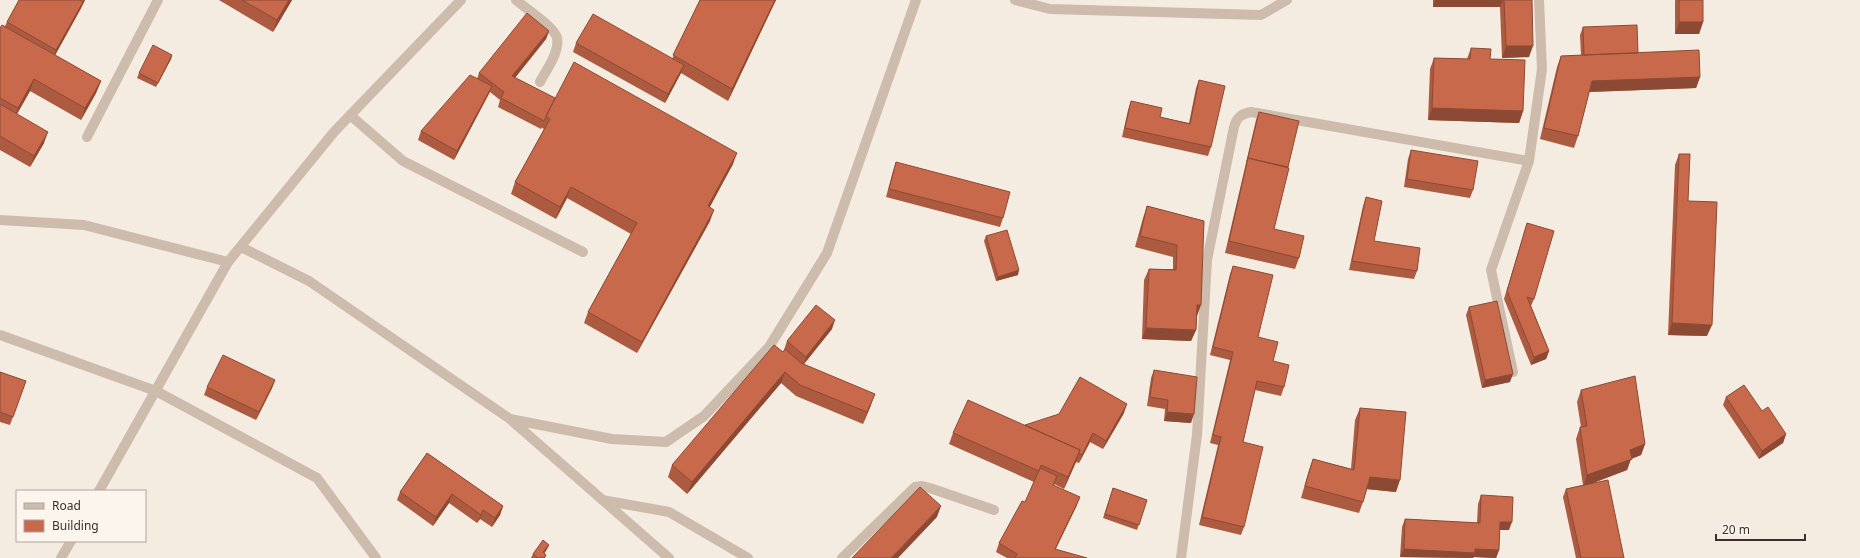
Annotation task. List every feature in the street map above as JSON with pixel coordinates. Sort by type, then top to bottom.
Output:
[{"type":"street","points":[[87,137],[158,0]]},
{"type":"street","points":[[100,490],[228,262],[334,132],[461,0]]},
{"type":"street","points":[[516,0],[552,29],[557,38],[556,50],[540,82]]},
{"type":"street","points":[[510,419],[612,439],[666,442],[704,416],[768,347],[828,253],[916,0]]},
{"type":"street","points":[[1015,0],[1050,9],[1261,15],[1287,0]]},
{"type":"street","points":[[1513,372],[1491,270],[1529,161],[1542,69],[1539,0]]},
{"type":"street","points":[[1182,558],[1197,435],[1207,260],[1237,118],[1244,113],[1251,112],[1529,161]]},
{"type":"street","points":[[350,115],[403,161],[583,252]]},
{"type":"street","points":[[0,220],[84,225],[228,262]]},
{"type":"street","points":[[241,247],[309,281],[510,419],[669,558]]},
{"type":"street","points":[[0,335],[156,391],[318,478],[376,558]]},
{"type":"street","points":[[842,558],[915,487],[922,486],[930,488],[994,510]]},
{"type":"street","points":[[602,500],[669,512],[748,558]]},
{"type":"street","points":[[61,558],[70,542]]},
{"type":"building","points":[[19,0],[80,0],[83,2],[56,50],[7,22]]},
{"type":"building","points":[[242,0],[289,0],[277,20]]},
{"type":"building","points":[[700,0],[775,0],[732,89],[673,55]]},
{"type":"building","points":[[1504,0],[1532,0],[1533,46],[1506,46]]},
{"type":"building","points":[[1679,0],[1703,0],[1703,22],[1679,22]]},
{"type":"building","points":[[527,13],[549,31],[512,76],[555,98],[544,121],[501,98],[504,92],[479,73]]},
{"type":"building","points":[[593,14],[684,65],[668,94],[576,43]]},
{"type":"building","points":[[2,25],[101,81],[85,108],[34,79],[18,108],[0,98],[0,28]]},
{"type":"building","points":[[1637,25],[1638,53],[1584,55],[1583,27]]},
{"type":"building","points":[[153,45],[172,55],[158,83],[139,73]]},
{"type":"building","points":[[1471,48],[1491,49],[1490,59],[1525,60],[1523,111],[1432,108],[1434,58],[1470,59]]},
{"type":"building","points":[[1699,50],[1700,77],[1592,81],[1578,136],[1544,128],[1561,56]]},
{"type":"building","points":[[574,62],[737,153],[708,206],[714,210],[642,342],[588,312],[637,223],[571,187],[560,207],[515,182],[550,119],[546,116]]},
{"type":"building","points":[[470,75],[492,86],[457,151],[421,131]]},
{"type":"building","points":[[1199,80],[1225,86],[1211,147],[1125,128],[1131,101],[1162,108],[1160,117],[1190,124]]},
{"type":"building","points":[[0,104],[48,132],[34,156],[0,136]]},
{"type":"building","points":[[1259,112],[1299,121],[1288,167],[1248,158],[1247,161]]},
{"type":"building","points":[[1411,150],[1478,161],[1473,190],[1407,179]]},
{"type":"building","points":[[1679,154],[1690,154],[1688,201],[1717,202],[1712,325],[1672,323]]},
{"type":"building","points":[[1248,158],[1289,168],[1274,229],[1304,236],[1299,258],[1229,241]]},
{"type":"building","points":[[896,162],[1010,192],[1003,218],[889,189]]},
{"type":"building","points":[[1366,197],[1382,201],[1374,241],[1420,248],[1417,271],[1352,261]]},
{"type":"building","points":[[1147,206],[1204,221],[1201,305],[1197,305],[1196,330],[1146,328],[1149,269],[1176,270],[1177,245],[1140,236]]},
{"type":"building","points":[[1527,223],[1554,231],[1534,299],[1527,297],[1549,351],[1534,357],[1507,291]]},
{"type":"building","points":[[1007,230],[1019,270],[998,277],[986,236]]},
{"type":"building","points":[[1233,266],[1273,275],[1258,337],[1278,342],[1273,361],[1289,365],[1284,387],[1257,381],[1243,442],[1263,447],[1244,527],[1202,517],[1221,437],[1213,435],[1233,352],[1213,347]]},
{"type":"building","points":[[1497,301],[1513,374],[1485,380],[1469,307]]},
{"type":"building","points":[[816,305],[835,320],[806,357],[787,341]]},
{"type":"building","points":[[774,345],[783,352],[785,349],[801,363],[875,394],[867,412],[800,385],[785,372],[692,482],[672,465]]},
{"type":"building","points":[[223,355],[275,380],[259,412],[207,387]]},
{"type":"building","points":[[1154,370],[1197,377],[1194,414],[1167,412],[1168,400],[1150,397]]},
{"type":"building","points":[[0,372],[26,381],[13,417],[0,412]]},
{"type":"building","points":[[1635,376],[1645,444],[1630,450],[1632,459],[1587,475],[1580,427],[1587,426],[1581,390]]},
{"type":"building","points":[[1080,377],[1127,404],[1106,441],[1093,433],[1082,455],[1079,453],[1080,450],[1025,425],[1059,414]]},
{"type":"building","points":[[1744,385],[1762,411],[1768,407],[1786,434],[1762,451],[1726,397]]},
{"type":"building","points":[[968,400],[1080,450],[1068,477],[1041,465],[1039,471],[953,433]]},
{"type":"building","points":[[1360,408],[1406,412],[1400,480],[1370,477],[1363,502],[1305,486],[1313,459],[1354,470]]},
{"type":"building","points":[[427,453],[503,506],[495,518],[483,510],[481,515],[452,494],[436,517],[400,492]]},
{"type":"building","points":[[1040,468],[1057,476],[1053,485],[1080,497],[1055,549],[1087,558],[1015,558],[1017,554],[999,543],[1022,501],[1025,502]]},
{"type":"building","points":[[1608,480],[1624,558],[1581,558],[1566,489]]},
{"type":"building","points":[[920,487],[941,506],[891,558],[852,558]]},
{"type":"building","points":[[1113,488],[1147,500],[1139,525],[1105,514]]},
{"type":"building","points":[[1481,495],[1513,497],[1512,522],[1500,522],[1499,550],[1475,549],[1475,553],[1404,549],[1405,519],[1480,523]]},
{"type":"building","points":[[543,540],[549,545],[543,552],[546,555],[544,558],[538,558],[533,554]]}]
